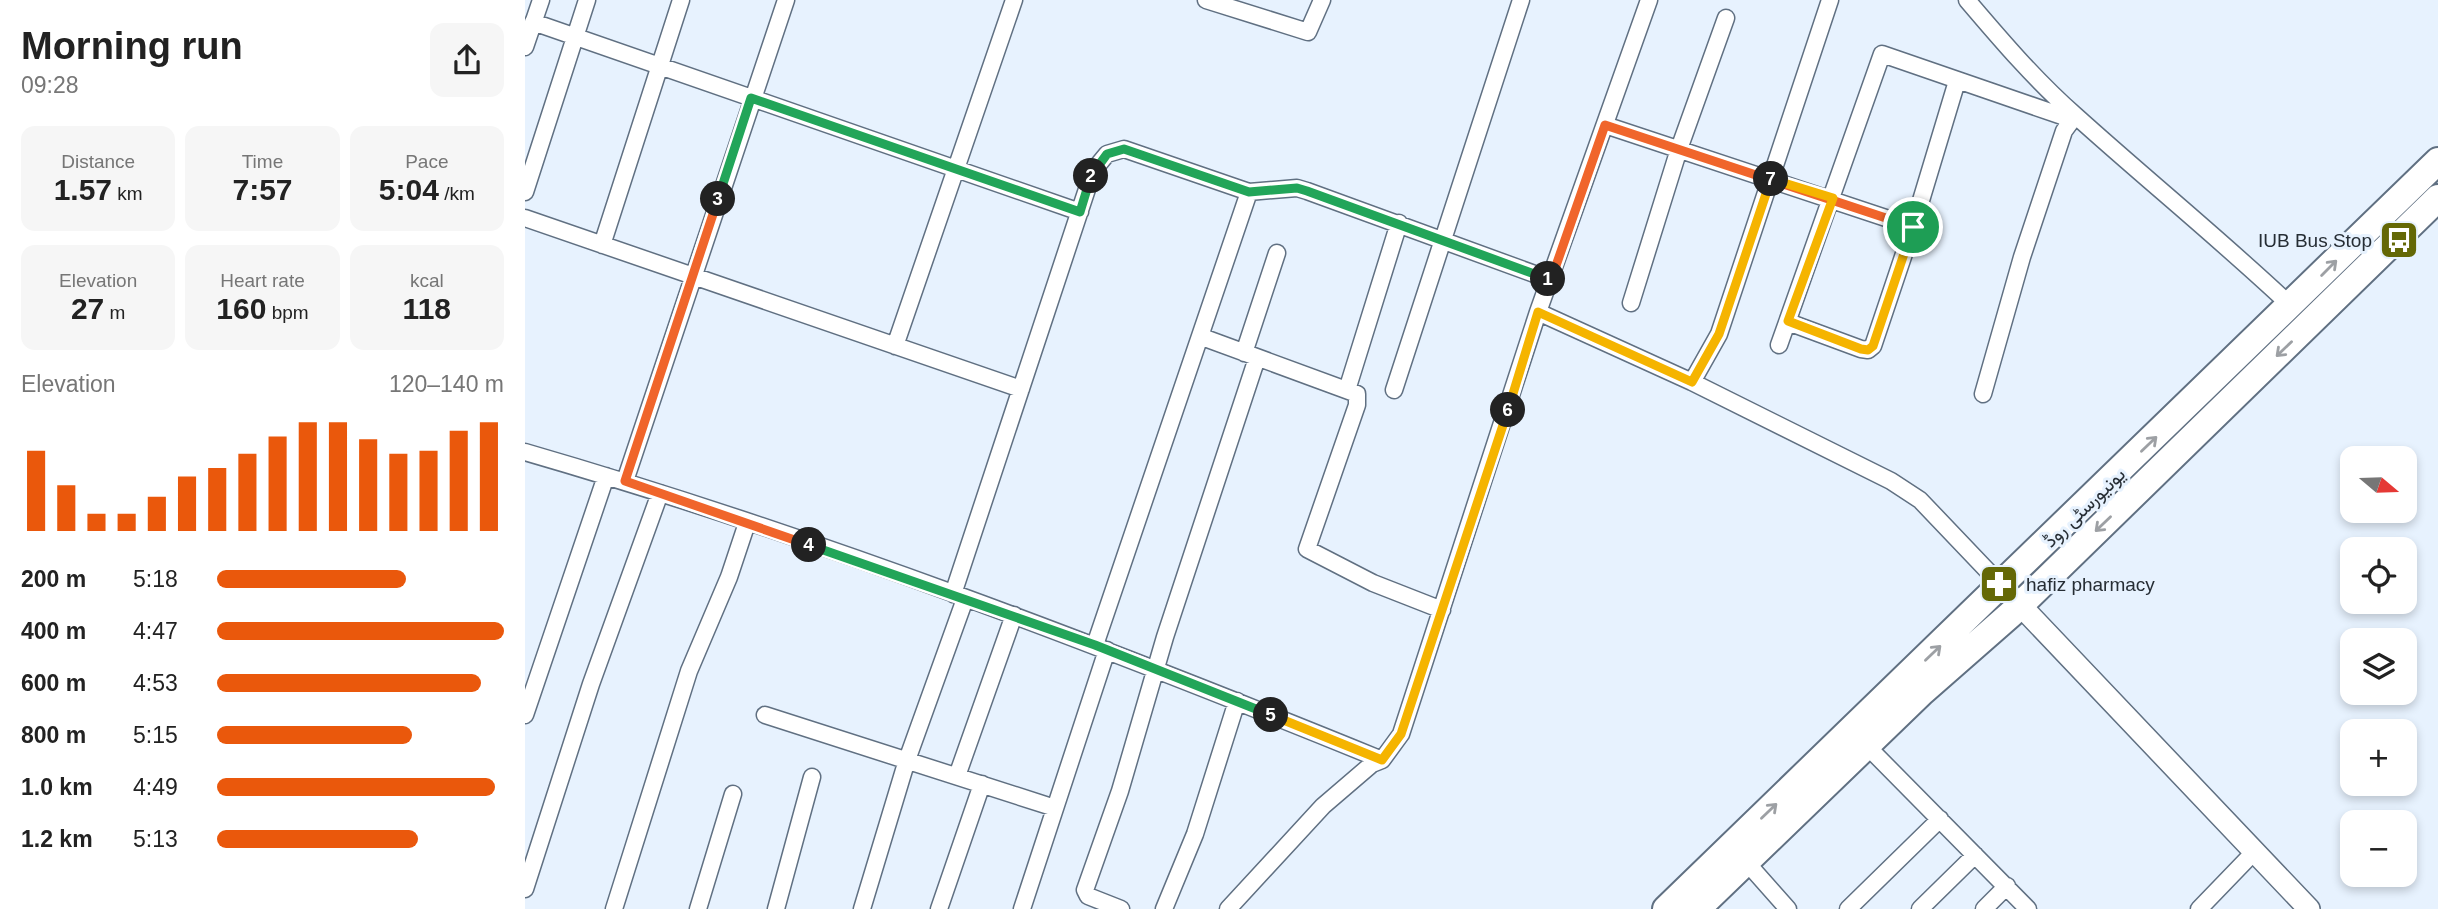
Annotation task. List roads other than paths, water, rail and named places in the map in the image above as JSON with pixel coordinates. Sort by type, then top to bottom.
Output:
[{"type":"highway","name":"یونیورسٹی روڈ","points":[[1666,909],[1739,854],[1860,739],[1922,692],[2291,306],[2438,161]]},
{"type":"highway","name":"یونیورسٹی روڈ","points":[[2011,596],[2438,198]]},
{"type":"highway","name":"یونیورسٹی روڈ","points":[[1697,909],[1739,854]]},
{"type":"street","points":[[525,47],[541,0]]},
{"type":"street","points":[[525,192],[587,0]]},
{"type":"street","points":[[602,245],[681,0]]},
{"type":"street","points":[[625,481],[786,0]]},
{"type":"street","points":[[895,346],[1014,0]]},
{"type":"street","points":[[1206,0],[1299,32],[1308,32],[1322,0]]},
{"type":"street","points":[[1394,390],[1521,0]]},
{"type":"street","points":[[1228,909],[1323,806],[1372,764],[1382,760],[1401,734],[1538,312],[1649,0]]},
{"type":"street","points":[[1692,382],[1719,334],[1830,0]]},
{"type":"street","points":[[1967,0],[2072,118],[2214,234],[2291,306]]},
{"type":"street","points":[[1631,303],[1679,149],[1725,18]]},
{"type":"street","points":[[533,22],[1080,212]]},
{"type":"street","points":[[1779,345],[1882,54],[2072,118]]},
{"type":"street","points":[[1788,321],[1868,350],[1873,346],[1913,227],[1957,81]]},
{"type":"street","points":[[1983,394],[2022,257],[2072,118]]},
{"type":"street","points":[[1605,125],[1833,198],[1913,227]]},
{"type":"street","points":[[862,909],[1021,389],[1093,171],[1107,154],[1124,149],[1249,192],[1297,188],[1551,280]]},
{"type":"street","points":[[2413,186],[2438,198]]},
{"type":"street","points":[[1021,909],[1055,808],[1101,647],[1249,192]]},
{"type":"street","points":[[525,218],[1021,389]]},
{"type":"street","points":[[1347,390],[1399,223]]},
{"type":"street","points":[[1121,909],[1088,896],[1085,890],[1120,791],[1251,355],[1277,253]]},
{"type":"street","points":[[1538,312],[1692,382],[1891,481],[1920,500],[2309,909]]},
{"type":"street","points":[[1202,337],[1357,394],[1357,405],[1307,549],[1373,583],[1442,610]]},
{"type":"street","points":[[525,452],[625,481],[1014,615],[1101,647],[1382,760]]},
{"type":"street","points":[[525,715],[607,476]]},
{"type":"street","points":[[525,889],[591,684],[660,493]]},
{"type":"street","points":[[614,909],[689,671],[729,577],[747,523]]},
{"type":"street","points":[[957,776],[1014,615]]},
{"type":"street","points":[[1164,909],[1195,834],[1237,701]]},
{"type":"street","points":[[765,715],[1055,808]]},
{"type":"street","points":[[1860,739],[2028,909]]},
{"type":"street","points":[[776,909],[812,777]]},
{"type":"street","points":[[939,909],[982,784]]},
{"type":"street","points":[[698,909],[733,794]]},
{"type":"street","points":[[1848,909],[1940,819]]},
{"type":"street","points":[[2199,909],[2255,851]]},
{"type":"street","points":[[1739,854],[1789,909]]},
{"type":"street","points":[[1920,909],[1975,855]]},
{"type":"street","points":[[1984,909],[2007,886]]},
{"type":"place","name":"IUB Bus Stop","points":[[2399,240]]},
{"type":"place","name":"hafiz pharmacy","points":[[1999,584]]}]
